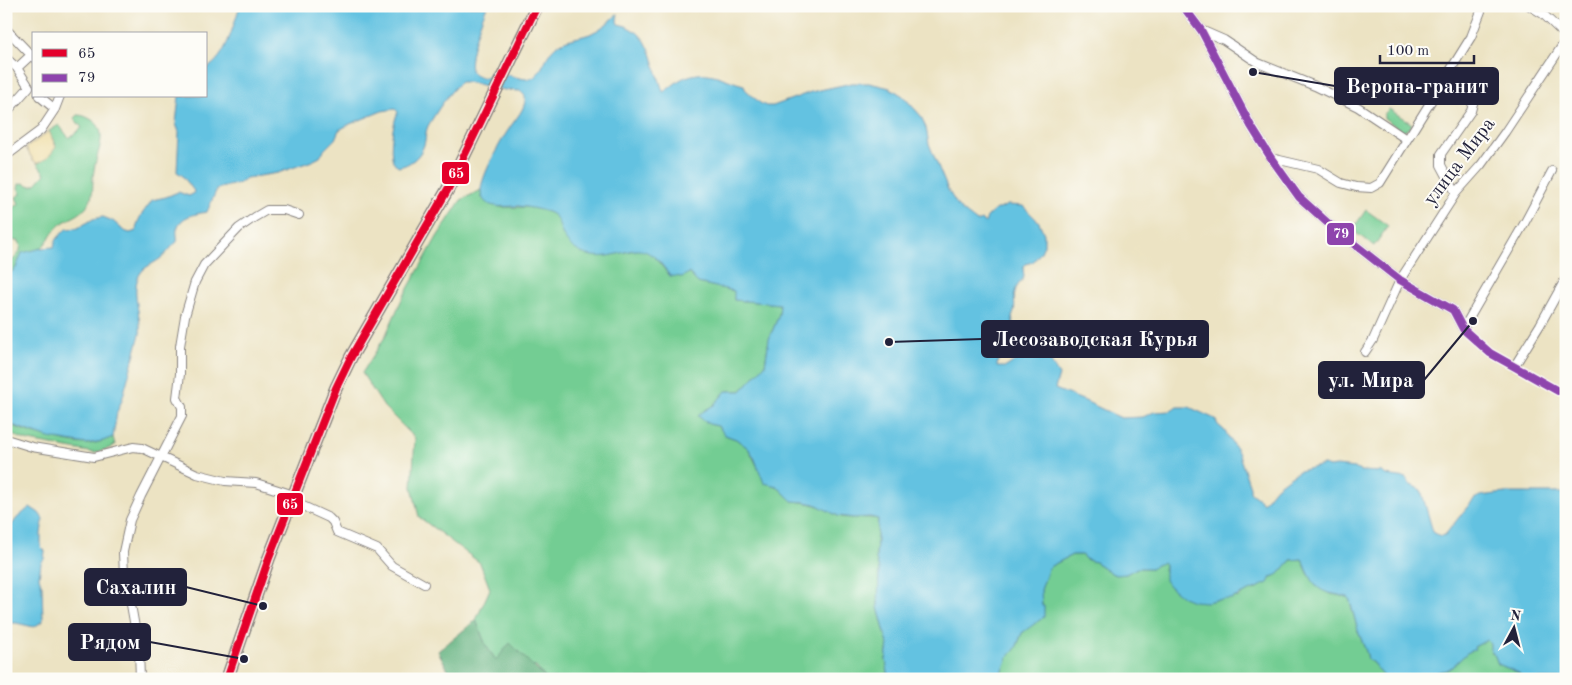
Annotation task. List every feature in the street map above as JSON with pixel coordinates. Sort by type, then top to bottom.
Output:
[{"type":"main road","points":[[227,679],[269,558],[329,405],[351,357],[444,197],[537,6]]},
{"type":"street","points":[[1183,6],[1201,30],[1251,126],[1299,197],[1331,226],[1400,280],[1469,319]]},
{"type":"street","points":[[1271,158],[1318,169],[1341,183],[1356,187],[1371,188],[1380,183],[1471,37],[1483,6]]},
{"type":"street","points":[[1530,6],[1542,14],[1566,38]]},
{"type":"street","points":[[6,29],[32,57],[17,68]]},
{"type":"street","points":[[1201,30],[1224,40],[1258,62],[1315,86],[1358,107],[1406,139]]},
{"type":"street","name":"улица Мира","points":[[1365,352],[1373,340],[1400,280],[1456,193],[1482,165],[1506,132],[1566,38]]},
{"type":"street","points":[[6,58],[17,68],[31,90],[6,113]]},
{"type":"street","points":[[1451,69],[1471,81],[1474,90],[1474,100],[1470,111],[1441,154],[1441,164],[1456,193]]},
{"type":"street","points":[[41,98],[55,110]]},
{"type":"street","points":[[6,156],[41,130],[55,110],[59,98]]},
{"type":"street","points":[[1463,329],[1525,222],[1552,171]]},
{"type":"street","points":[[140,679],[139,650],[124,575],[123,552],[130,520],[182,416],[182,407],[177,398],[180,374],[180,346],[185,316],[196,282],[204,265],[240,228],[255,217],[268,210],[284,210],[299,215]]},
{"type":"street","points":[[1514,367],[1566,278]]},
{"type":"street","points":[[1453,310],[1463,329],[1490,353],[1558,391],[1566,390]]},
{"type":"street","points":[[6,439],[32,447],[94,458],[134,446],[197,474],[225,481],[256,483],[293,498],[329,518],[337,532],[377,549],[392,566],[424,584]]},
{"type":"green space","points":[[1389,109],[1412,124],[1410,128],[1402,131],[1384,118],[1384,114]]},
{"type":"green space","points":[[77,115],[85,116],[92,120],[100,130],[101,136],[89,203],[78,215],[58,227],[41,248],[22,253],[16,268],[6,277],[6,265],[15,257],[20,245],[19,241],[6,240],[6,212],[19,204],[16,197],[21,194],[18,188],[19,184],[23,183],[31,186],[36,184],[45,174],[37,163],[56,144],[49,131],[59,125],[69,138],[82,128],[74,118]]},
{"type":"green space","points":[[481,190],[482,198],[493,205],[541,209],[548,212],[555,216],[559,222],[562,233],[606,256],[640,249],[652,254],[670,276],[689,273],[698,283],[735,291],[734,300],[780,304],[779,315],[769,339],[765,365],[741,391],[726,391],[714,405],[704,411],[709,424],[718,426],[725,435],[736,439],[748,448],[759,469],[792,501],[815,505],[843,517],[878,519],[876,559],[879,570],[878,607],[888,644],[886,660],[889,679],[546,679],[536,667],[496,660],[486,646],[476,620],[490,589],[480,563],[419,517],[412,487],[415,438],[384,407],[362,373],[385,337],[401,301],[437,237],[461,200]]},
{"type":"green space","points":[[1366,210],[1388,226],[1374,246],[1352,230]]},
{"type":"green space","points":[[6,423],[34,433],[79,443],[100,442],[113,437],[115,445],[95,453],[29,441],[6,433]]},
{"type":"green space","points":[[1072,555],[1082,555],[1085,559],[1095,562],[1113,574],[1126,574],[1137,568],[1151,568],[1163,562],[1165,564],[1164,571],[1207,602],[1239,597],[1247,591],[1257,589],[1271,577],[1279,574],[1291,560],[1302,559],[1316,585],[1331,594],[1348,597],[1368,660],[1372,662],[1386,679],[1000,679],[1008,657],[1016,648],[1022,633],[1037,621],[1042,606],[1041,590],[1048,569]]},
{"type":"green space","points":[[476,620],[486,646],[496,660],[510,643],[546,679],[453,679],[438,651]]},
{"type":"green space","points":[[1487,640],[1498,664],[1519,673],[1523,679],[1419,679],[1447,670],[1474,647]]},
{"type":"sand","points":[[49,131],[56,147],[46,159],[37,163],[26,148]]},
{"type":"water","points":[[240,6],[487,6],[472,50],[470,67],[472,72],[486,78],[491,70],[529,79],[536,75],[552,50],[560,43],[594,32],[618,14],[618,24],[638,33],[645,41],[651,53],[663,92],[683,78],[702,74],[709,74],[744,85],[745,89],[766,106],[773,106],[811,92],[852,83],[869,83],[890,88],[903,96],[921,116],[926,128],[929,144],[948,190],[959,208],[977,222],[982,220],[985,223],[987,217],[996,209],[1007,205],[1023,206],[1039,222],[1044,234],[1044,245],[1041,252],[1033,262],[1025,264],[1023,269],[1024,277],[1017,286],[1015,295],[1012,317],[1013,334],[998,359],[997,367],[1006,367],[1027,353],[1036,350],[1049,359],[1059,375],[1055,389],[1121,418],[1143,417],[1154,412],[1171,411],[1177,407],[1189,407],[1215,419],[1238,452],[1250,492],[1263,503],[1276,487],[1299,471],[1324,465],[1354,468],[1360,471],[1382,472],[1386,475],[1406,478],[1409,484],[1421,490],[1433,532],[1440,536],[1445,535],[1474,499],[1480,496],[1505,493],[1566,493],[1566,679],[1523,679],[1519,673],[1498,664],[1487,640],[1474,647],[1475,650],[1469,651],[1452,667],[1432,676],[1419,679],[1386,679],[1372,662],[1368,660],[1348,597],[1325,592],[1316,586],[1302,559],[1291,560],[1279,574],[1271,577],[1268,583],[1231,599],[1207,602],[1193,601],[1183,597],[1169,586],[1165,580],[1165,564],[1163,562],[1151,568],[1137,568],[1126,574],[1117,575],[1095,562],[1085,559],[1082,555],[1072,555],[1048,569],[1041,590],[1044,617],[1022,633],[1016,648],[1008,657],[1000,679],[889,679],[886,660],[888,644],[878,607],[879,570],[876,559],[878,519],[838,516],[815,504],[792,501],[777,486],[764,483],[754,457],[748,448],[736,439],[725,435],[718,426],[709,424],[698,416],[714,405],[726,391],[741,391],[765,365],[769,339],[779,315],[780,304],[734,300],[734,291],[698,283],[689,273],[682,277],[670,276],[659,261],[649,253],[640,250],[601,256],[583,254],[572,247],[566,240],[558,221],[552,214],[522,206],[501,207],[485,202],[481,191],[484,178],[501,142],[524,105],[525,96],[520,91],[505,90],[467,82],[460,82],[447,98],[428,126],[424,145],[420,153],[407,164],[398,167],[393,161],[392,156],[392,136],[398,112],[395,109],[382,111],[339,130],[335,139],[320,157],[278,173],[246,178],[240,183],[220,188],[216,191],[207,212],[189,216],[181,221],[177,229],[177,242],[163,256],[144,269],[136,283],[140,334],[117,412],[113,437],[86,444],[49,438],[6,423],[6,277],[16,268],[22,253],[54,247],[56,240],[66,229],[78,228],[93,219],[103,217],[113,221],[124,231],[130,233],[136,231],[140,218],[152,200],[178,192],[189,196],[193,194],[194,191],[182,175],[177,172],[179,132],[176,124],[179,98],[208,98],[208,68],[224,50]]},
{"type":"water","points":[[30,507],[39,513],[43,519],[41,547],[45,551],[39,577],[42,586],[43,621],[34,627],[10,623],[6,628],[6,533],[17,518]]},
{"type":"transit line","name":"65","points":[[227,679],[269,558],[336,388],[351,357],[448,189],[537,6]]},
{"type":"transit line","name":"79","points":[[1183,6],[1201,30],[1251,126],[1299,197],[1331,226],[1400,280],[1453,310],[1463,329],[1490,353],[1558,391],[1566,390]]},
{"type":"place","name":"Верона-гранит","points":[[1253,72]]},
{"type":"place","name":"ул. Мира","points":[[1473,321]]},
{"type":"place","name":"Лесозаводская Курья","points":[[889,342]]},
{"type":"place","name":"Сахалин","points":[[263,606]]},
{"type":"place","name":"Рядом","points":[[244,659]]}]
